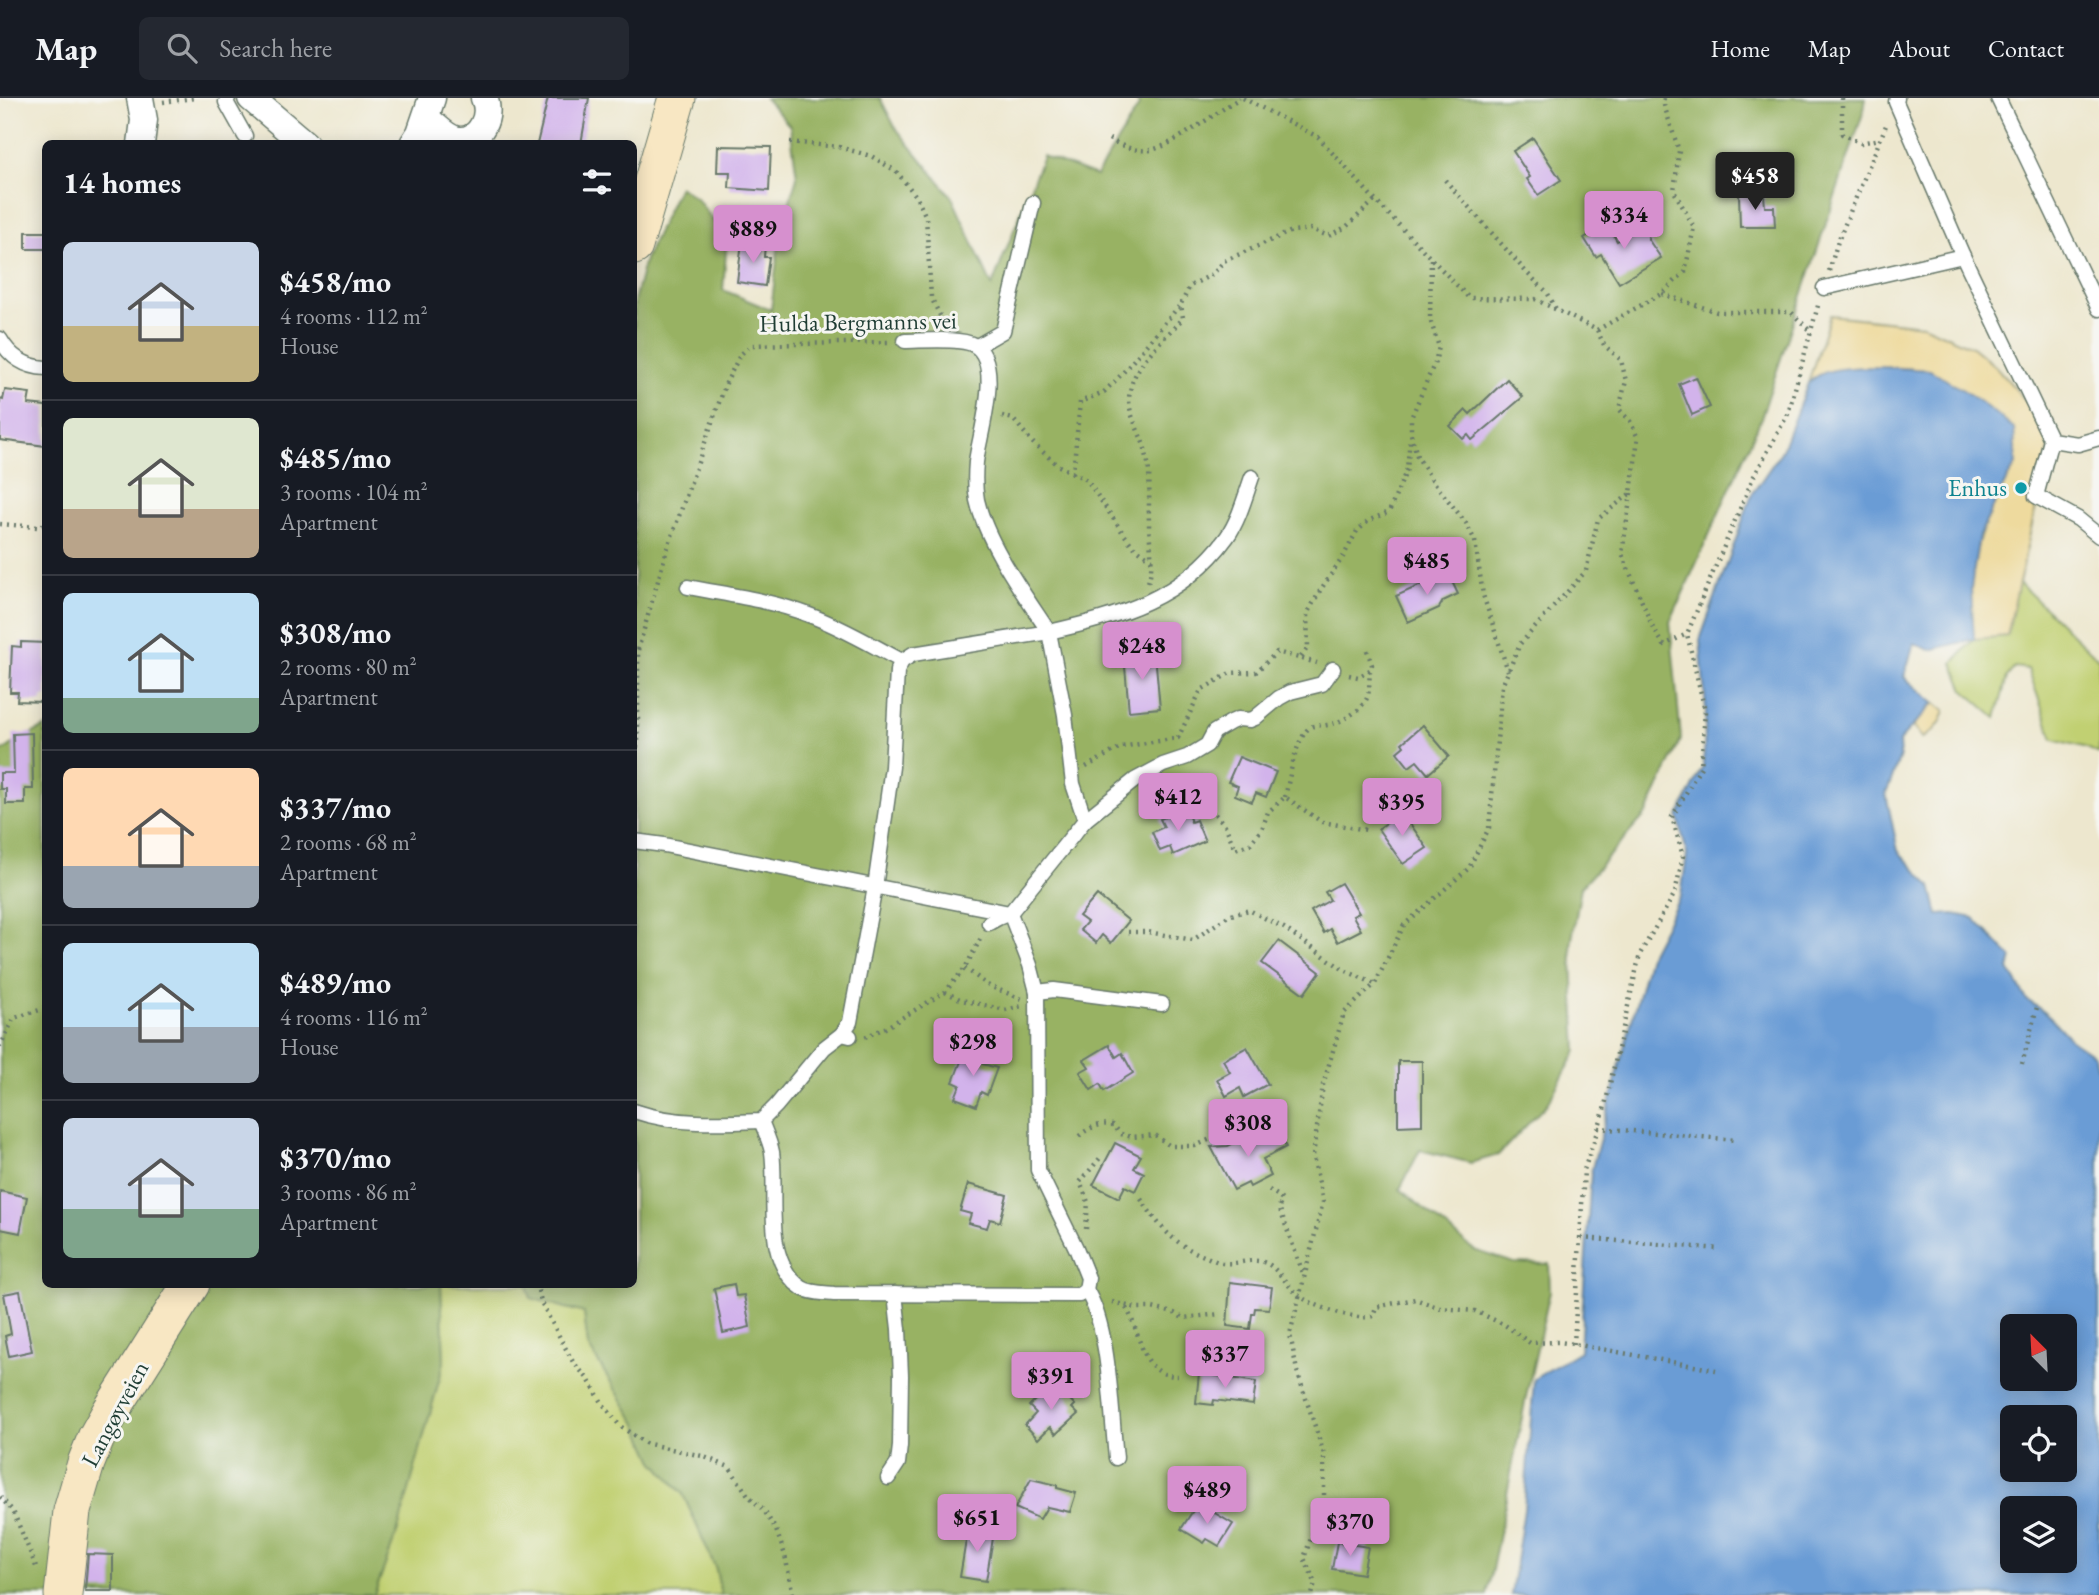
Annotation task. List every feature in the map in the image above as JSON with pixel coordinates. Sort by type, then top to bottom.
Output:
[{"type":"main road","points":[[637,236],[673,111]]},
{"type":"main road","name":"Langøyveien","points":[[63,1591],[72,1511],[86,1463],[111,1411],[188,1288]]},
{"type":"street","points":[[251,98],[300,140]]},
{"type":"street","points":[[471,140],[485,123],[487,113],[484,98]]},
{"type":"street","points":[[141,104],[144,132],[142,140]]},
{"type":"street","points":[[429,108],[447,135],[458,140]]},
{"type":"street","points":[[415,140],[429,108]]},
{"type":"lane","points":[[228,98],[226,103],[245,136]]},
{"type":"lane","points":[[1998,98],[2099,309]]},
{"type":"lane","points":[[1897,100],[1963,256],[2051,440],[2036,496],[2078,519],[2099,536]]},
{"type":"lane","name":"Hulda Bergmanns vei","points":[[977,346],[1003,331],[1034,204]]},
{"type":"lane","points":[[1824,288],[1963,256]]},
{"type":"lane","points":[[0,339],[17,360],[42,367]]},
{"type":"lane","name":"Hulda Bergmanns vei","points":[[905,341],[969,342],[977,346],[984,357],[990,377],[976,464],[977,498],[985,524],[1005,563],[1049,632],[1065,715],[1073,784],[1085,820]]},
{"type":"lane","points":[[2051,440],[2078,444],[2099,438]]},
{"type":"lane","points":[[637,1112],[658,1118],[708,1123],[761,1121],[824,1048],[846,1035],[875,887],[892,767],[897,671],[902,661],[913,654],[1049,632],[1109,617],[1139,606],[1179,585],[1227,536],[1252,477]]},
{"type":"lane","points":[[688,587],[808,614],[902,661]]},
{"type":"lane","points":[[989,923],[1010,913],[1085,820],[1135,780],[1207,745],[1214,732],[1231,722],[1255,718],[1290,692],[1322,684],[1333,669]]},
{"type":"lane","points":[[637,841],[1010,913]]},
{"type":"lane","points":[[1010,913],[1030,965],[1037,999],[1038,1170],[1076,1248],[1087,1278],[1089,1295],[1105,1347],[1116,1458]]},
{"type":"lane","points":[[1037,999],[1054,990],[1162,1004]]},
{"type":"lane","points":[[761,1121],[772,1153],[778,1250],[783,1266],[794,1281],[807,1290],[834,1294],[1089,1295]]},
{"type":"lane","points":[[888,1478],[898,1463],[900,1446],[901,1364],[895,1294]]},
{"type":"path","points":[[141,104],[194,98]]},
{"type":"path","points":[[1109,139],[1134,149],[1149,150],[1166,145],[1241,98],[1318,137],[1469,298],[1535,299],[1597,330],[1604,345],[1621,359],[1626,381],[1619,409],[1630,421],[1638,438],[1622,554],[1653,628],[1664,645],[1687,635]]},
{"type":"path","points":[[1597,330],[1661,293],[1685,272],[1694,227],[1674,191],[1679,151],[1664,98]]},
{"type":"path","points":[[1842,98],[1842,134],[1861,143],[1881,139]]},
{"type":"path","points":[[1574,1344],[1584,1170],[1598,1128],[1640,954],[1675,893],[1683,856],[1672,817],[1701,767],[1705,711],[1687,635],[1753,478],[1788,414],[1838,241],[1897,100]]},
{"type":"path","points":[[790,142],[839,147],[871,156],[895,171],[916,196],[926,216],[931,297],[942,316],[948,340]]},
{"type":"path","points":[[1445,180],[1542,286],[1556,309]]},
{"type":"path","points":[[1073,473],[1080,402],[1104,392],[1121,375],[1181,304],[1190,286],[1213,274],[1224,261],[1292,231],[1311,229],[1328,236],[1346,227],[1375,200]]},
{"type":"path","points":[[1301,657],[1308,647],[1307,614],[1321,589],[1357,531],[1370,520],[1390,512],[1408,469],[1411,418],[1436,362],[1438,347],[1430,319],[1432,258]]},
{"type":"path","points":[[1661,293],[1717,312],[1791,312],[1810,332]]},
{"type":"path","points":[[1139,606],[1153,570],[1148,521],[1151,489],[1146,452],[1134,421],[1129,391],[1144,360],[1183,318],[1181,304]]},
{"type":"path","name":"Hulda Bergmanns vei","points":[[637,746],[638,650],[666,553],[726,383],[740,355],[751,345],[905,341]]},
{"type":"path","points":[[985,413],[1013,419],[1033,443],[1057,465],[1087,480],[1133,546],[1152,560]]},
{"type":"path","points":[[1411,434],[1417,456],[1466,523],[1475,541],[1483,595],[1508,672]]},
{"type":"path","points":[[1312,1595],[1315,1582],[1304,1558],[1324,1502],[1324,1454],[1297,1371],[1290,1334],[1323,1202],[1313,1156],[1323,1085],[1344,1013],[1375,984],[1404,925],[1469,868],[1489,828],[1502,686],[1520,644],[1586,571],[1598,519],[1631,493]]},
{"type":"path","points":[[0,524],[42,525]]},
{"type":"path","points":[[1195,813],[1213,812],[1225,825],[1235,849],[1250,844],[1262,829],[1268,812],[1285,797],[1295,756],[1308,729],[1314,725],[1326,726],[1338,722],[1353,713],[1367,698],[1372,665],[1367,650]]},
{"type":"path","points":[[1073,784],[1084,767],[1121,747],[1178,738],[1201,690],[1230,673],[1256,672],[1277,652],[1301,657],[1351,676],[1358,677],[1370,670]]},
{"type":"path","points":[[1285,797],[1322,822],[1367,830]]},
{"type":"path","points":[[1128,932],[1148,932],[1192,940],[1228,916],[1249,910],[1284,928],[1344,970],[1375,984]]},
{"type":"path","points":[[846,1035],[866,1037],[945,992],[965,968],[989,923]]},
{"type":"path","points":[[965,968],[989,986],[1037,999]]},
{"type":"path","points":[[945,992],[962,1000],[1005,1010],[1037,999]]},
{"type":"path","points":[[2022,1064],[2037,1007]]},
{"type":"path","points":[[0,1047],[14,1018],[42,1009]]},
{"type":"path","points":[[1079,1136],[1102,1124],[1113,1125],[1121,1134],[1132,1137],[1155,1135],[1170,1146],[1195,1146],[1213,1138],[1228,1140],[1250,1131]]},
{"type":"path","points":[[1598,1128],[1736,1140]]},
{"type":"path","points":[[1076,1248],[1084,1240],[1087,1220],[1088,1202],[1080,1182],[1100,1158]]},
{"type":"path","points":[[1269,1190],[1282,1200],[1279,1206],[1304,1277]]},
{"type":"path","points":[[1141,1199],[1173,1240],[1196,1253],[1223,1263],[1253,1260],[1270,1265],[1299,1296],[1345,1316],[1369,1318],[1373,1316],[1376,1307],[1415,1299],[1440,1308],[1475,1311],[1505,1325],[1530,1343],[1574,1344],[1716,1370]]},
{"type":"path","points":[[1581,1238],[1720,1249]]},
{"type":"path","points":[[537,1288],[542,1304],[566,1350],[620,1426],[645,1443],[729,1466],[776,1530],[785,1555],[793,1595]]},
{"type":"path","points":[[1089,1295],[1125,1306],[1174,1313],[1183,1318],[1220,1314]]},
{"type":"path","points":[[1125,1306],[1149,1362],[1160,1373],[1178,1376]]},
{"type":"path","points":[[0,1497],[13,1511],[36,1568],[63,1591]]},
{"type":"green space","points":[[765,98],[880,98],[895,127],[952,197],[992,286],[1043,156],[1096,176],[1140,104],[1133,98],[1866,98],[1760,421],[1670,622],[1681,739],[1647,813],[1581,887],[1571,945],[1577,1051],[1547,1104],[1498,1155],[1471,1163],[1420,1150],[1400,1189],[1474,1250],[1514,1263],[1549,1264],[1550,1292],[1526,1397],[1487,1595],[721,1595],[716,1569],[683,1494],[654,1461],[636,1422],[588,1346],[584,1313],[531,1298],[528,1288],[637,1288],[637,290],[645,259],[679,186],[697,199],[727,239],[723,290],[771,310],[780,234],[797,177],[790,126]]},
{"type":"green space","points":[[2018,582],[2099,660],[2099,754],[2053,739],[2028,669],[2015,667],[2007,677],[1996,718],[1964,690],[1953,663],[1974,639],[2007,636]]},
{"type":"green space","points":[[42,728],[42,1288],[441,1288],[444,1362],[398,1530],[374,1595],[0,1595],[0,753]]},
{"type":"green space","points":[[441,1288],[528,1288],[531,1298],[584,1313],[588,1346],[636,1422],[654,1461],[683,1494],[716,1569],[721,1595],[374,1595],[398,1530],[444,1362]]},
{"type":"sand","name":"Enhus","points":[[1830,315],[1923,325],[1972,347],[1995,366],[2038,414],[2051,440],[2007,636],[1974,639],[1971,589],[1979,540],[1999,493],[2016,465],[1930,370],[1849,368],[1832,371],[1808,383]]},
{"type":"sand","points":[[1934,703],[1945,710],[1944,715],[1937,727],[1922,738],[1913,726]]},
{"type":"water","points":[[1833,370],[1930,370],[1968,393],[2014,428],[2016,465],[1979,536],[1971,588],[1974,639],[1930,650],[1914,643],[1904,677],[1934,703],[1899,741],[1900,757],[1886,794],[1898,851],[1931,886],[1938,915],[1954,914],[1974,918],[2012,958],[2009,969],[2027,1000],[2046,1013],[2071,1040],[2095,1056],[2099,1074],[2099,1595],[1511,1595],[1524,1510],[1534,1379],[1580,1351],[1591,1172],[1649,956],[1681,895],[1687,854],[1678,817],[1703,767],[1706,710],[1700,640],[1752,494],[1781,452],[1808,383]]},
{"type":"building","points":[[548,98],[589,98],[582,140],[538,140]]},
{"type":"building","points":[[1533,138],[1561,180],[1538,195],[1513,151]]},
{"type":"building","points":[[718,146],[771,147],[769,191],[729,188],[730,172],[717,172]]},
{"type":"building","points":[[1739,194],[1764,194],[1765,207],[1774,207],[1775,227],[1740,227]]},
{"type":"building","points":[[1650,221],[1648,239],[1661,258],[1619,283],[1601,254],[1596,257],[1584,238],[1607,224],[1617,241]]},
{"type":"building","points":[[26,232],[42,232],[42,249],[26,249]]},
{"type":"building","points":[[742,242],[765,245],[764,257],[769,257],[765,286],[737,282]]},
{"type":"building","points":[[1696,377],[1710,407],[1692,415],[1679,384]]},
{"type":"building","points":[[1507,379],[1523,397],[1472,440],[1468,435],[1463,439],[1450,426],[1466,410],[1470,414]]},
{"type":"building","points":[[5,390],[30,393],[28,404],[42,406],[42,445],[0,440],[0,399],[3,400]]},
{"type":"building","points":[[1448,573],[1458,594],[1443,601],[1439,608],[1408,622],[1396,596]]},
{"type":"building","points":[[21,642],[42,643],[42,702],[17,701],[18,692],[10,692],[12,646],[21,647]]},
{"type":"building","points":[[1155,654],[1160,708],[1129,711],[1124,656]]},
{"type":"building","points":[[1423,725],[1449,756],[1428,774],[1417,761],[1409,767],[1397,752],[1404,746],[1402,743]]},
{"type":"building","points":[[32,733],[33,789],[25,789],[25,804],[6,804],[6,789],[0,789],[0,773],[14,773],[13,734]]},
{"type":"building","points":[[1239,757],[1276,772],[1266,797],[1256,793],[1252,802],[1235,795],[1238,786],[1228,782]]},
{"type":"building","points":[[1186,809],[1191,822],[1196,820],[1205,841],[1173,855],[1170,847],[1160,851],[1152,832],[1164,827],[1160,819]]},
{"type":"building","points":[[1402,812],[1427,848],[1403,864],[1378,829]]},
{"type":"building","points":[[1341,883],[1359,913],[1353,916],[1361,930],[1338,942],[1330,929],[1324,933],[1311,911],[1330,900],[1325,892]]},
{"type":"building","points":[[1097,895],[1129,921],[1111,943],[1102,935],[1096,943],[1080,930],[1087,922],[1079,916]]},
{"type":"building","points":[[1279,941],[1320,972],[1304,994],[1262,963]]},
{"type":"building","points":[[1109,1045],[1116,1057],[1122,1053],[1133,1073],[1104,1091],[1100,1084],[1091,1090],[1080,1072],[1089,1067],[1084,1060]]},
{"type":"building","points":[[1247,1047],[1268,1084],[1244,1097],[1240,1088],[1226,1096],[1217,1079],[1230,1072],[1223,1060]]},
{"type":"building","points":[[965,1051],[985,1059],[983,1064],[997,1068],[987,1095],[981,1092],[976,1106],[955,1098],[960,1085],[953,1082]]},
{"type":"building","points":[[1398,1061],[1422,1061],[1422,1125],[1398,1126]]},
{"type":"building","points":[[1277,1130],[1286,1147],[1263,1159],[1271,1176],[1250,1187],[1248,1183],[1234,1190],[1211,1147],[1228,1146],[1250,1135],[1253,1142]]},
{"type":"building","points":[[1115,1143],[1141,1156],[1134,1168],[1144,1173],[1135,1191],[1125,1186],[1119,1198],[1093,1185]]},
{"type":"building","points":[[968,1184],[1007,1195],[1000,1222],[990,1219],[987,1228],[968,1223],[971,1214],[960,1211]]},
{"type":"building","points":[[0,1191],[27,1197],[20,1233],[0,1229]]},
{"type":"building","points":[[1230,1282],[1272,1287],[1269,1309],[1255,1308],[1250,1329],[1227,1326]]},
{"type":"building","points":[[734,1284],[736,1296],[744,1295],[750,1327],[723,1333],[714,1288]]},
{"type":"building","points":[[20,1291],[32,1351],[9,1356],[5,1336],[11,1334],[4,1294]]},
{"type":"building","points":[[1199,1373],[1256,1382],[1253,1405],[1214,1400],[1213,1405],[1196,1403]]},
{"type":"building","points":[[1051,1384],[1075,1405],[1072,1408],[1078,1414],[1056,1434],[1050,1427],[1038,1439],[1025,1425],[1036,1413],[1029,1406]]},
{"type":"building","points":[[1031,1479],[1076,1493],[1070,1512],[1047,1507],[1040,1519],[1015,1508]]},
{"type":"building","points":[[1198,1503],[1233,1524],[1219,1546],[1207,1539],[1204,1543],[1181,1529]]},
{"type":"building","points":[[968,1528],[994,1532],[986,1581],[960,1577]]},
{"type":"building","points":[[1337,1542],[1368,1547],[1363,1574],[1332,1569]]},
{"type":"building","points":[[88,1554],[113,1555],[113,1591],[85,1591]]},
{"type":"place","name":"Enhus","points":[[2021,488]]}]
